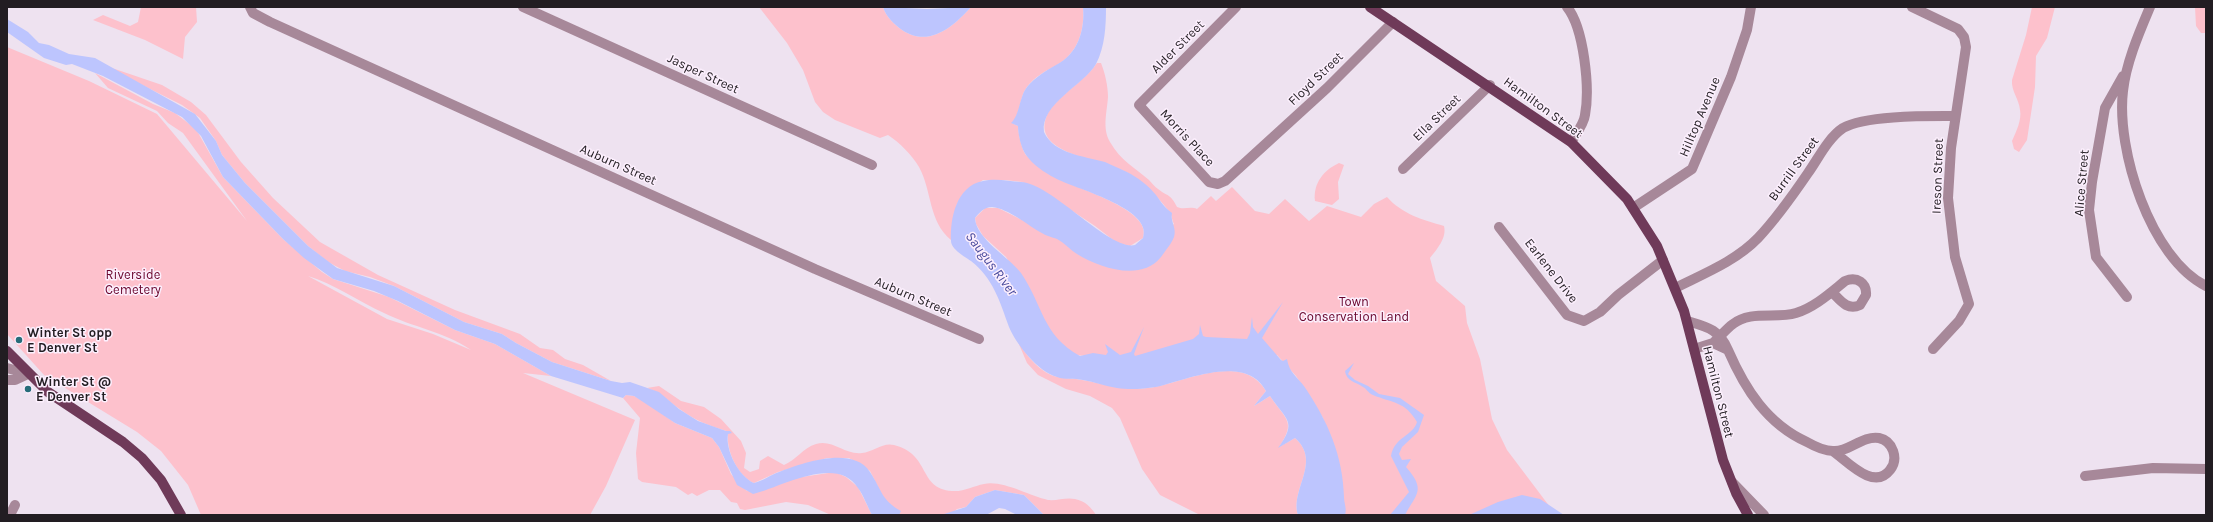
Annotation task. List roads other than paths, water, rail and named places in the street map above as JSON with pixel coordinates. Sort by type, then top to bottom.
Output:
[{"type":"main road","name":"Hamilton Street","points":[[1370,7],[1490,85],[1571,142],[1608,178],[1643,221],[1663,260],[1687,321],[1719,450],[1730,480],[1748,515]]},
{"type":"main road","points":[[7,351],[28,374],[48,392],[123,442],[142,458],[161,480],[181,515]]},
{"type":"street","name":"Auburn Street","points":[[250,7],[254,13],[276,25],[815,269],[979,340]]},
{"type":"street","name":"Jasper Street","points":[[524,7],[872,165]]},
{"type":"street","name":"Alder Street","points":[[1139,105],[1236,7]]},
{"type":"street","points":[[1567,7],[1581,36],[1586,81],[1585,115],[1571,142]]},
{"type":"street","name":"Hilltop Avenue","points":[[1633,208],[1692,169],[1731,77],[1747,30],[1751,7]]},
{"type":"street","name":"Ireson Street","points":[[1912,7],[1954,26],[1962,32],[1965,50],[1954,116],[1948,180],[1949,220],[1955,257],[1969,304],[1959,321],[1933,349]]},
{"type":"street","points":[[2150,7],[2129,66],[2123,92],[2126,137],[2131,170],[2149,219],[2169,252],[2188,275],[2206,286]]},
{"type":"street","name":"Floyd Street","points":[[1255,154],[1327,88],[1393,22]]},
{"type":"street","name":"Alice Street","points":[[2127,297],[2096,257],[2089,210],[2092,182],[2105,108],[2129,66]]},
{"type":"street","name":"Ella Street","points":[[1403,170],[1490,85]]},
{"type":"street","name":"Morris Place","points":[[1139,105],[1209,182],[1218,184],[1226,181],[1255,154]]},
{"type":"street","name":"Burrill Street","points":[[1675,288],[1729,260],[1759,238],[1804,180],[1829,143],[1844,128],[1858,123],[1900,117],[1954,116]]},
{"type":"street","name":"Earlene Drive","points":[[1499,228],[1567,315],[1584,321],[1600,312],[1618,295],[1663,260]]},
{"type":"street","points":[[1694,349],[1713,344],[1732,324],[1741,319],[1795,313],[1815,304],[1832,292]]},
{"type":"street","points":[[1687,321],[1708,328],[1721,336],[1746,386],[1770,418],[1796,437],[1834,452],[1864,474],[1872,477],[1880,477],[1887,473],[1892,467],[1894,459],[1892,448],[1886,441],[1879,438],[1871,438],[1834,452]]},
{"type":"street","points":[[1713,344],[1728,350]]},
{"type":"street","points":[[7,368],[28,374]]},
{"type":"street","points":[[7,380],[15,380],[28,374]]},
{"type":"street","points":[[2085,476],[2153,468],[2206,469]]},
{"type":"street","points":[[1730,480],[1764,515]]},
{"type":"street","points":[[10,515],[15,505]]},
{"type":"water","points":[[883,7],[927,9],[971,7],[956,22],[940,33],[922,37],[912,35],[899,28],[888,17]]},
{"type":"water","name":"Saugus River","points":[[1083,7],[1106,7],[1105,29],[1101,51],[1096,64],[1090,72],[1064,95],[1049,113],[1045,122],[1044,132],[1055,145],[1062,150],[1079,156],[1105,162],[1139,179],[1172,213],[1175,231],[1173,239],[1161,257],[1153,265],[1132,271],[1108,268],[1086,259],[1057,239],[1042,233],[1011,214],[998,208],[989,207],[982,210],[975,218],[977,226],[987,240],[1021,273],[1050,329],[1067,348],[1080,356],[1093,353],[1106,355],[1108,352],[1105,344],[1120,355],[1131,352],[1144,327],[1134,354],[1135,356],[1193,339],[1199,334],[1200,325],[1203,336],[1206,337],[1247,339],[1250,333],[1252,317],[1253,327],[1258,334],[1283,302],[1262,338],[1281,360],[1283,361],[1287,359],[1290,368],[1306,389],[1321,414],[1333,440],[1341,467],[1346,508],[1345,515],[1298,515],[1298,495],[1304,476],[1306,456],[1303,447],[1295,438],[1278,448],[1287,432],[1288,421],[1270,396],[1254,406],[1266,391],[1257,380],[1245,373],[1230,371],[1215,372],[1156,387],[1126,389],[1080,379],[1060,378],[1050,374],[1028,356],[1012,334],[995,291],[985,275],[971,261],[953,247],[951,241],[952,223],[956,205],[961,196],[966,189],[974,184],[992,180],[1021,182],[1034,186],[1064,204],[1111,238],[1124,244],[1135,245],[1143,238],[1143,227],[1136,217],[1124,208],[1110,200],[1055,178],[1035,165],[1023,149],[1019,137],[1018,126],[1011,123],[1014,120],[1022,96],[1027,87],[1041,74],[1064,60],[1075,48],[1083,24]]},
{"type":"water","points":[[7,19],[28,32],[39,43],[49,45],[69,54],[95,58],[195,114],[216,141],[222,155],[245,183],[308,246],[337,268],[394,286],[464,322],[502,334],[552,362],[611,381],[622,383],[630,382],[659,392],[679,409],[698,421],[730,431],[732,433],[728,434],[729,448],[734,462],[743,475],[754,483],[789,468],[813,461],[827,458],[852,459],[862,464],[870,472],[882,494],[889,503],[901,511],[899,515],[872,515],[858,488],[849,478],[837,474],[823,473],[808,476],[753,494],[737,485],[719,447],[712,438],[675,423],[634,396],[626,395],[623,398],[551,376],[495,344],[455,330],[398,301],[374,291],[333,279],[304,258],[283,239],[223,177],[201,136],[182,117],[103,76],[72,64],[66,65],[44,58],[7,32]]},
{"type":"water","points":[[1354,363],[1348,374],[1355,380],[1368,386],[1379,394],[1400,398],[1424,415],[1418,432],[1402,447],[1399,454],[1402,460],[1411,459],[1406,467],[1418,486],[1416,496],[1405,515],[1390,515],[1409,492],[1391,456],[1399,441],[1412,431],[1417,422],[1403,406],[1371,394],[1349,379],[1345,371]]},
{"type":"water","points":[[995,490],[1024,495],[1044,515],[1017,515],[1005,509],[999,508],[986,515],[941,515],[966,507],[975,497]]},
{"type":"water","points":[[1522,495],[1540,499],[1564,515],[1469,515],[1498,502]]},
{"type":"place","name":"Winter St opp E Denver St","points":[[19,340]]},
{"type":"place","name":"Winter St @ E Denver St","points":[[28,389]]},
{"type":"park label","name":"Riverside Cemetery","points":[[133,282]]},
{"type":"park label","name":"Town Conservation Land","points":[[1354,310]]}]
